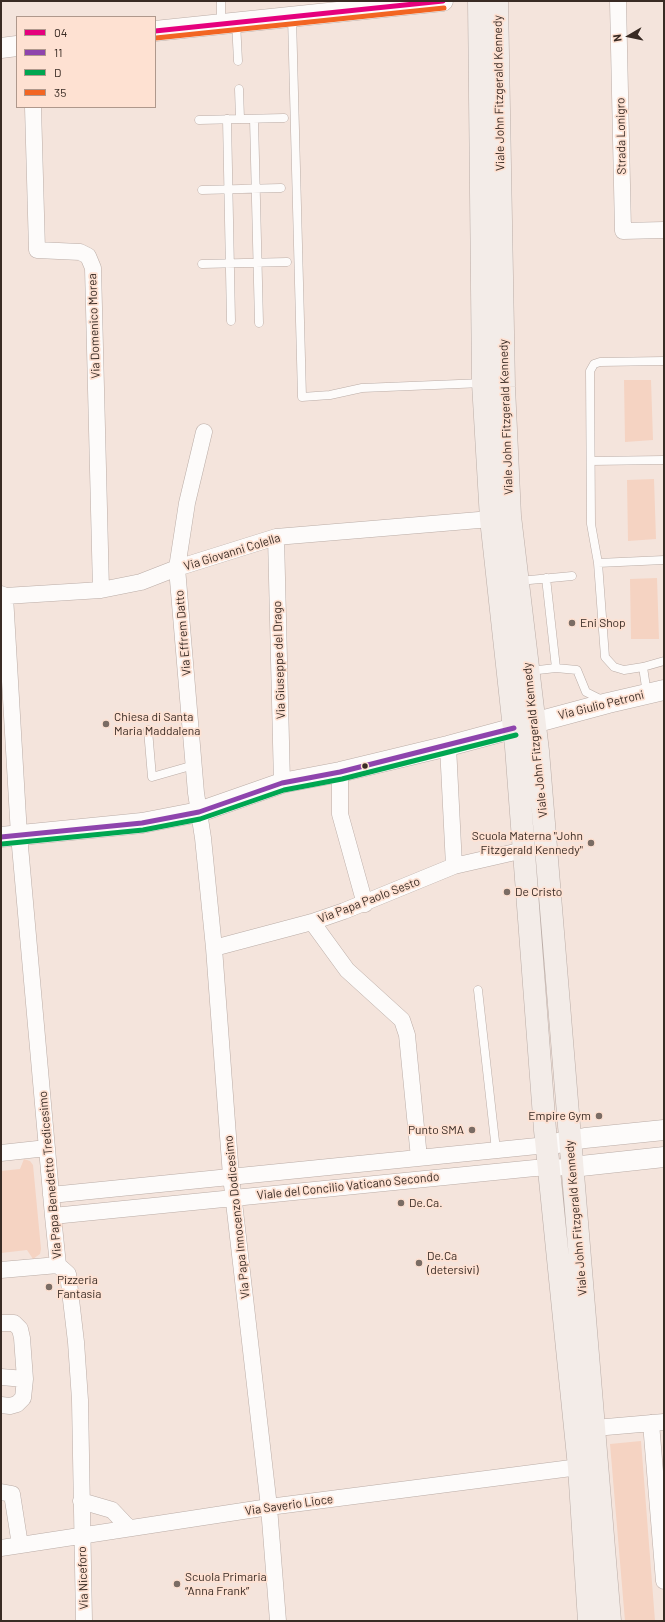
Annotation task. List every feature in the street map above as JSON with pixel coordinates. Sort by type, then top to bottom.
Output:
[{"type":"main road","name":"Viale John Fitzgerald Kennedy","points":[[479,1],[489,49],[510,516],[535,722],[572,1167],[584,1429],[579,1467],[589,1621]]},
{"type":"main road","name":"Viale John Fitzgerald Kennedy","points":[[497,1],[489,49],[483,383],[490,519],[514,728],[549,1168],[610,1621]]},
{"type":"street","points":[[156,31],[292,16],[331,9],[443,1]]},
{"type":"street","name":"Strada Lonigro","points":[[618,1],[623,231],[664,230]]},
{"type":"street","points":[[1,48],[16,46]]},
{"type":"street","name":"Via Domenico Morea","points":[[34,108],[37,250],[80,252],[88,256],[93,268],[101,590]]},
{"type":"street","name":"Via Effrem Datto","points":[[199,812],[177,568],[187,503],[204,432]]},
{"type":"street","name":"Via Giovanni Colella","points":[[3,595],[101,590],[141,582],[177,568],[276,537],[490,519]]},
{"type":"street","name":"Via Giuseppe del Drago","points":[[276,537],[282,783]]},
{"type":"street","name":"Via Papa Benedetto Tredicesimo","points":[[3,595],[10,836],[47,1148],[58,1265],[68,1274],[76,1342],[80,1400],[82,1536]]},
{"type":"street","name":"Via Giulio Petroni","points":[[10,836],[142,823],[199,812],[282,783],[340,772],[448,746],[535,722],[655,692]]},
{"type":"street","points":[[448,746],[454,866]]},
{"type":"street","points":[[340,772],[340,814],[365,904]]},
{"type":"street","name":"Via Papa Innocenzo Dodicesimo","points":[[199,812],[214,948],[231,1176],[269,1507],[278,1621]]},
{"type":"street","name":"Via Papa Paolo Sesto","points":[[214,948],[312,922],[365,904],[454,866],[524,850]]},
{"type":"street","points":[[312,922],[347,970],[402,1020],[406,1035],[419,1158]]},
{"type":"street","points":[[547,1145],[570,1140],[664,1130]]},
{"type":"street","name":"Viale del Concilio Vaticano Secondo","points":[[51,1195],[547,1145]]},
{"type":"street","points":[[1,1153],[47,1148]]},
{"type":"street","points":[[572,1167],[664,1157]]},
{"type":"street","name":"Viale del Concilio Vaticano Secondo","points":[[53,1216],[572,1167]]},
{"type":"street","points":[[1,1270],[58,1265]]},
{"type":"street","points":[[1,1323],[14,1324],[20,1329],[25,1379],[22,1398],[17,1404],[10,1406],[1,1405]]},
{"type":"street","points":[[1,1377],[25,1379]]},
{"type":"street","points":[[584,1429],[657,1423],[664,1581]]},
{"type":"street","name":"Via Saverio Lioce","points":[[1,1548],[269,1507],[579,1467]]},
{"type":"street","points":[[1,1492],[12,1494],[20,1545]]},
{"type":"street","points":[[81,1501],[112,1510],[129,1528]]},
{"type":"street","name":"Via Niceforo","points":[[82,1536],[84,1621]]},
{"type":"lane","points":[[221,1],[238,61]]},
{"type":"lane","points":[[292,16],[302,397],[330,395],[362,388],[483,383]]},
{"type":"lane","points":[[239,90],[240,119]]},
{"type":"lane","points":[[199,120],[284,118]]},
{"type":"lane","points":[[227,119],[231,321]]},
{"type":"lane","points":[[254,119],[259,323]]},
{"type":"lane","points":[[202,190],[281,188]]},
{"type":"lane","points":[[202,264],[287,262]]},
{"type":"lane","points":[[664,361],[600,362],[594,364],[590,371],[591,524],[598,563],[605,658],[614,667],[624,670],[643,667],[664,661]]},
{"type":"lane","points":[[591,461],[664,460]]},
{"type":"lane","points":[[598,563],[664,560]]},
{"type":"lane","points":[[517,581],[572,576]]},
{"type":"lane","points":[[546,578],[556,668]]},
{"type":"lane","points":[[643,667],[655,692]]},
{"type":"lane","points":[[529,671],[556,668],[577,670],[586,692],[608,703]]},
{"type":"lane","points":[[148,730],[152,777],[194,765]]},
{"type":"lane","points":[[478,990],[496,1150]]},
{"type":"shaded area","points":[[624,380],[651,380],[653,440],[625,442]]},
{"type":"shaded area","points":[[654,479],[656,539],[628,541],[627,480]]},
{"type":"shaded area","points":[[657,578],[659,639],[631,639],[630,579]]},
{"type":"shaded area","points":[[24,1159],[30,1161],[33,1165],[41,1249],[40,1254],[33,1259],[27,1250],[1,1253],[1,1171],[20,1169]]},
{"type":"shaded area","points":[[641,1441],[655,1621],[625,1621],[610,1444]]},
{"type":"transit line","name":"04","points":[[156,31],[443,1]]},
{"type":"transit line","name":"35","points":[[156,38],[444,8]]},
{"type":"transit line","name":"11","points":[[1,837],[142,823],[199,812],[282,783],[340,772],[514,728]]},
{"type":"transit line","name":"D","points":[[2,844],[143,830],[200,819],[284,790],[342,779],[516,735]]},
{"type":"place","name":"Eni Shop","points":[[572,623]]},
{"type":"place","name":"Chiesa di Santa Maria Maddalena","points":[[106,724]]},
{"type":"place","name":"Scuola Materna \"John Fitzgerald Kennedy\"","points":[[591,843]]},
{"type":"place","name":"De Cristo","points":[[507,892]]},
{"type":"place","name":"Empire Gym","points":[[599,1116]]},
{"type":"place","name":"Punto SMA","points":[[472,1130]]},
{"type":"place","name":"De.Ca.","points":[[401,1203]]},
{"type":"place","name":"De.Ca (detersivi)","points":[[419,1263]]},
{"type":"place","name":"Pizzeria Fantasia","points":[[49,1287]]},
{"type":"place","name":"Scuola Primaria “Anna Frank”","points":[[177,1584]]}]
